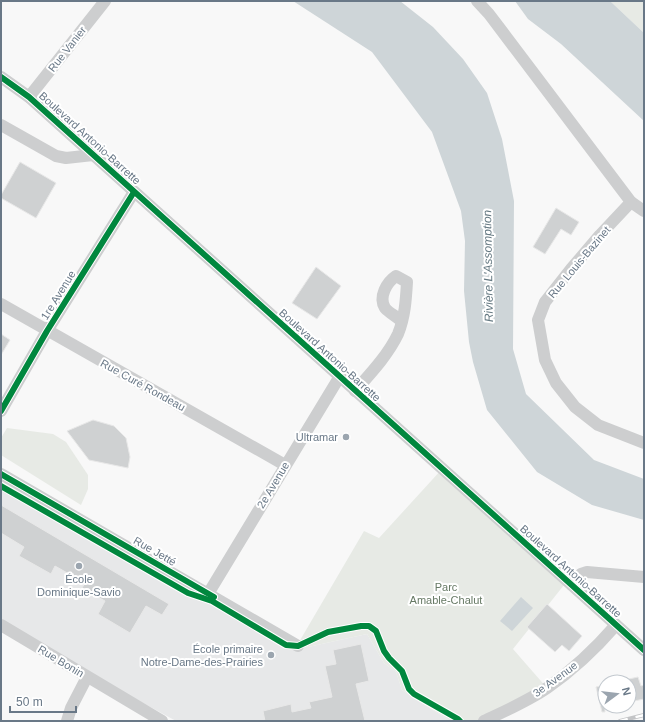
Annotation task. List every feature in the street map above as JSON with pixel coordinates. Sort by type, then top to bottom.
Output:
[{"type":"street","name":"Rue Vanier","points":[[29,97],[104,1]]},
{"type":"street","points":[[476,1],[489,14],[630,202],[644,211]]},
{"type":"street","name":"Boulevard Antonio-Barrette","points":[[1,78],[29,97],[644,650]]},
{"type":"street","points":[[1,124],[56,156],[66,158],[93,155]]},
{"type":"street","name":"1re Avenue","points":[[1,410],[47,331],[134,192]]},
{"type":"street","name":"Rue Louis-Bazinet","points":[[630,202],[571,269],[546,302],[538,320],[545,360],[556,383],[575,407],[598,425],[644,443]]},
{"type":"street","name":"Rue Curé Rondeau","points":[[1,304],[285,465]]},
{"type":"street","name":"Boulevard Antonio-Barrette","points":[[356,391],[386,354],[398,333],[402,322]]},
{"type":"street","name":"2e Avenue","points":[[208,594],[340,376]]},
{"type":"street","name":"Rue Jetté","points":[[1,474],[298,646]]},
{"type":"street","points":[[572,585],[582,574],[587,572],[644,576]]},
{"type":"street","name":"3e Avenue","points":[[484,721],[547,688],[601,643],[616,625]]},
{"type":"street","name":"Rue Bonin","points":[[1,626],[162,721]]},
{"type":"street","points":[[67,721],[71,708],[87,677]]},
{"type":"shaded area","points":[[1,474],[308,647],[367,634],[384,663],[396,672],[402,690],[450,721],[176,721],[1,625]]},
{"type":"green space","points":[[610,1],[644,1],[644,33]]},
{"type":"green space","points":[[7,428],[53,434],[66,442],[88,475],[88,489],[81,505],[1,455],[1,438]]},
{"type":"green space","name":"Parc Amable-Chalut","points":[[442,469],[564,585],[513,649],[547,688],[484,721],[450,721],[402,690],[396,672],[384,663],[367,634],[308,647],[299,642],[364,531],[379,538]]},
{"type":"water","name":"Rivière L'Assomption","points":[[293,1],[400,1],[433,27],[463,59],[487,93],[502,139],[514,201],[513,349],[526,394],[594,460],[644,479],[644,520],[592,505],[537,472],[487,410],[473,362],[469,342],[464,291],[465,241],[461,211],[432,132],[372,52]]},
{"type":"water","points":[[515,1],[610,1],[644,33],[644,121],[561,44],[528,19]]},
{"type":"water","points":[[521,597],[533,608],[512,631],[500,621]]},
{"type":"building","points":[[20,162],[56,183],[36,218],[1,198],[1,195]]},
{"type":"building","points":[[556,208],[579,222],[571,235],[561,229],[545,254],[533,247]]},
{"type":"building","points":[[316,267],[341,286],[317,319],[292,303]]},
{"type":"building","points":[[1,334],[10,340],[1,355]]},
{"type":"building","points":[[93,420],[114,426],[126,438],[130,457],[128,468],[89,460],[67,431]]},
{"type":"building","points":[[1,505],[169,604],[162,615],[146,606],[130,633],[98,614],[105,601],[82,588],[85,583],[55,566],[51,574],[19,556],[24,547],[1,533]]},
{"type":"building","points":[[547,604],[582,636],[569,651],[562,645],[555,652],[527,627]]},
{"type":"building","points":[[361,644],[369,681],[356,684],[365,721],[265,721],[263,711],[291,704],[292,712],[311,708],[309,702],[332,697],[325,666],[336,664],[333,650]]},
{"type":"building","points":[[637,677],[641,686],[644,685],[644,699],[637,700]]},
{"type":"railway","points":[[620,721],[644,715]]},
{"type":"cycle path","points":[[1,77],[29,97],[644,650]]},
{"type":"cycle path","points":[[1,411],[47,331],[134,192]]},
{"type":"cycle path","points":[[1,474],[214,597]]},
{"type":"cycle path","points":[[1,486],[188,593],[212,601],[286,645],[298,646],[328,632],[369,626],[376,631],[384,651],[389,658],[402,671],[409,689],[414,694],[460,721]]},
{"type":"place","name":"Ultramar","points":[[346,437]]},
{"type":"place","name":"École Dominique-Savio","points":[[79,566]]},
{"type":"place","name":"École primaire Notre-Dame-des-Prairies","points":[[271,655]]}]
